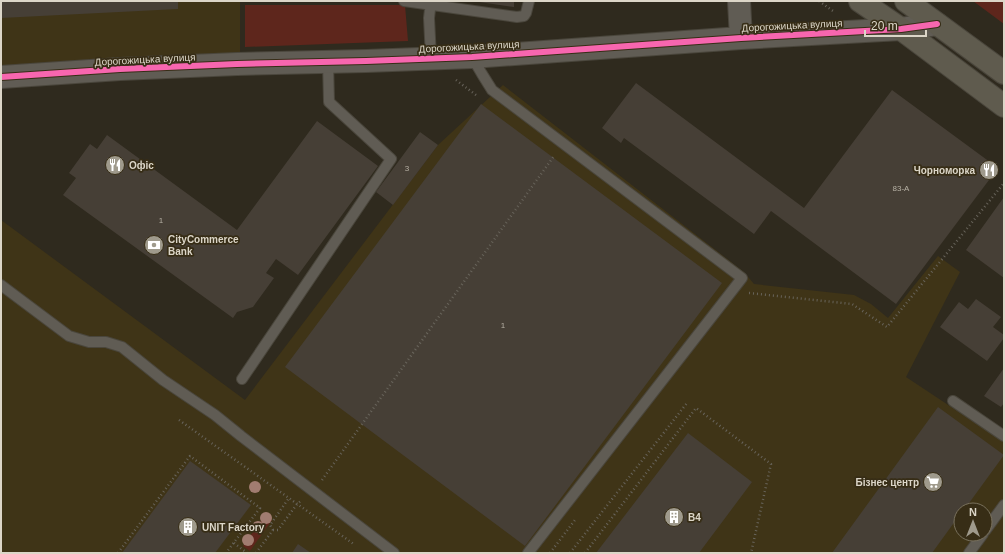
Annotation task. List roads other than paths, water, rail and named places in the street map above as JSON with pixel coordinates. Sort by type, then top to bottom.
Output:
[{"type":"main road","points":[[860,1],[901,29],[1004,106]]},
{"type":"main road","points":[[906,1],[1004,74]]},
{"type":"street","name":"Дорогожицька вулиця","points":[[740,1],[742,38]]},
{"type":"street","name":"Дорогожицька вулиця","points":[[1,77],[120,69],[237,64],[472,57],[742,38],[901,29],[937,24]]},
{"type":"lane","points":[[404,1],[431,3],[521,17],[526,13],[529,1]]},
{"type":"lane","points":[[431,3],[429,18],[431,58]]},
{"type":"lane","points":[[472,57],[492,90],[742,278],[528,553]]},
{"type":"lane","points":[[242,379],[391,159],[329,102],[328,62]]},
{"type":"lane","points":[[1,285],[69,336],[89,342],[106,342],[122,347],[163,380],[215,415],[394,553]]},
{"type":"lane","points":[[954,401],[1004,436]]},
{"type":"lane","points":[[993,520],[1004,504]]},
{"type":"lane","points":[[969,553],[977,542]]},
{"type":"place","name":"Офіс","points":[[115,165]]},
{"type":"place","name":"Чорноморка","points":[[989,170]]},
{"type":"place","name":"CityCommerce Bank","points":[[154,245]]},
{"type":"place","name":"Бізнес центр","points":[[933,482]]},
{"type":"place","name":"B4","points":[[674,517]]},
{"type":"place","name":"UNIT Factory","points":[[188,527]]}]
